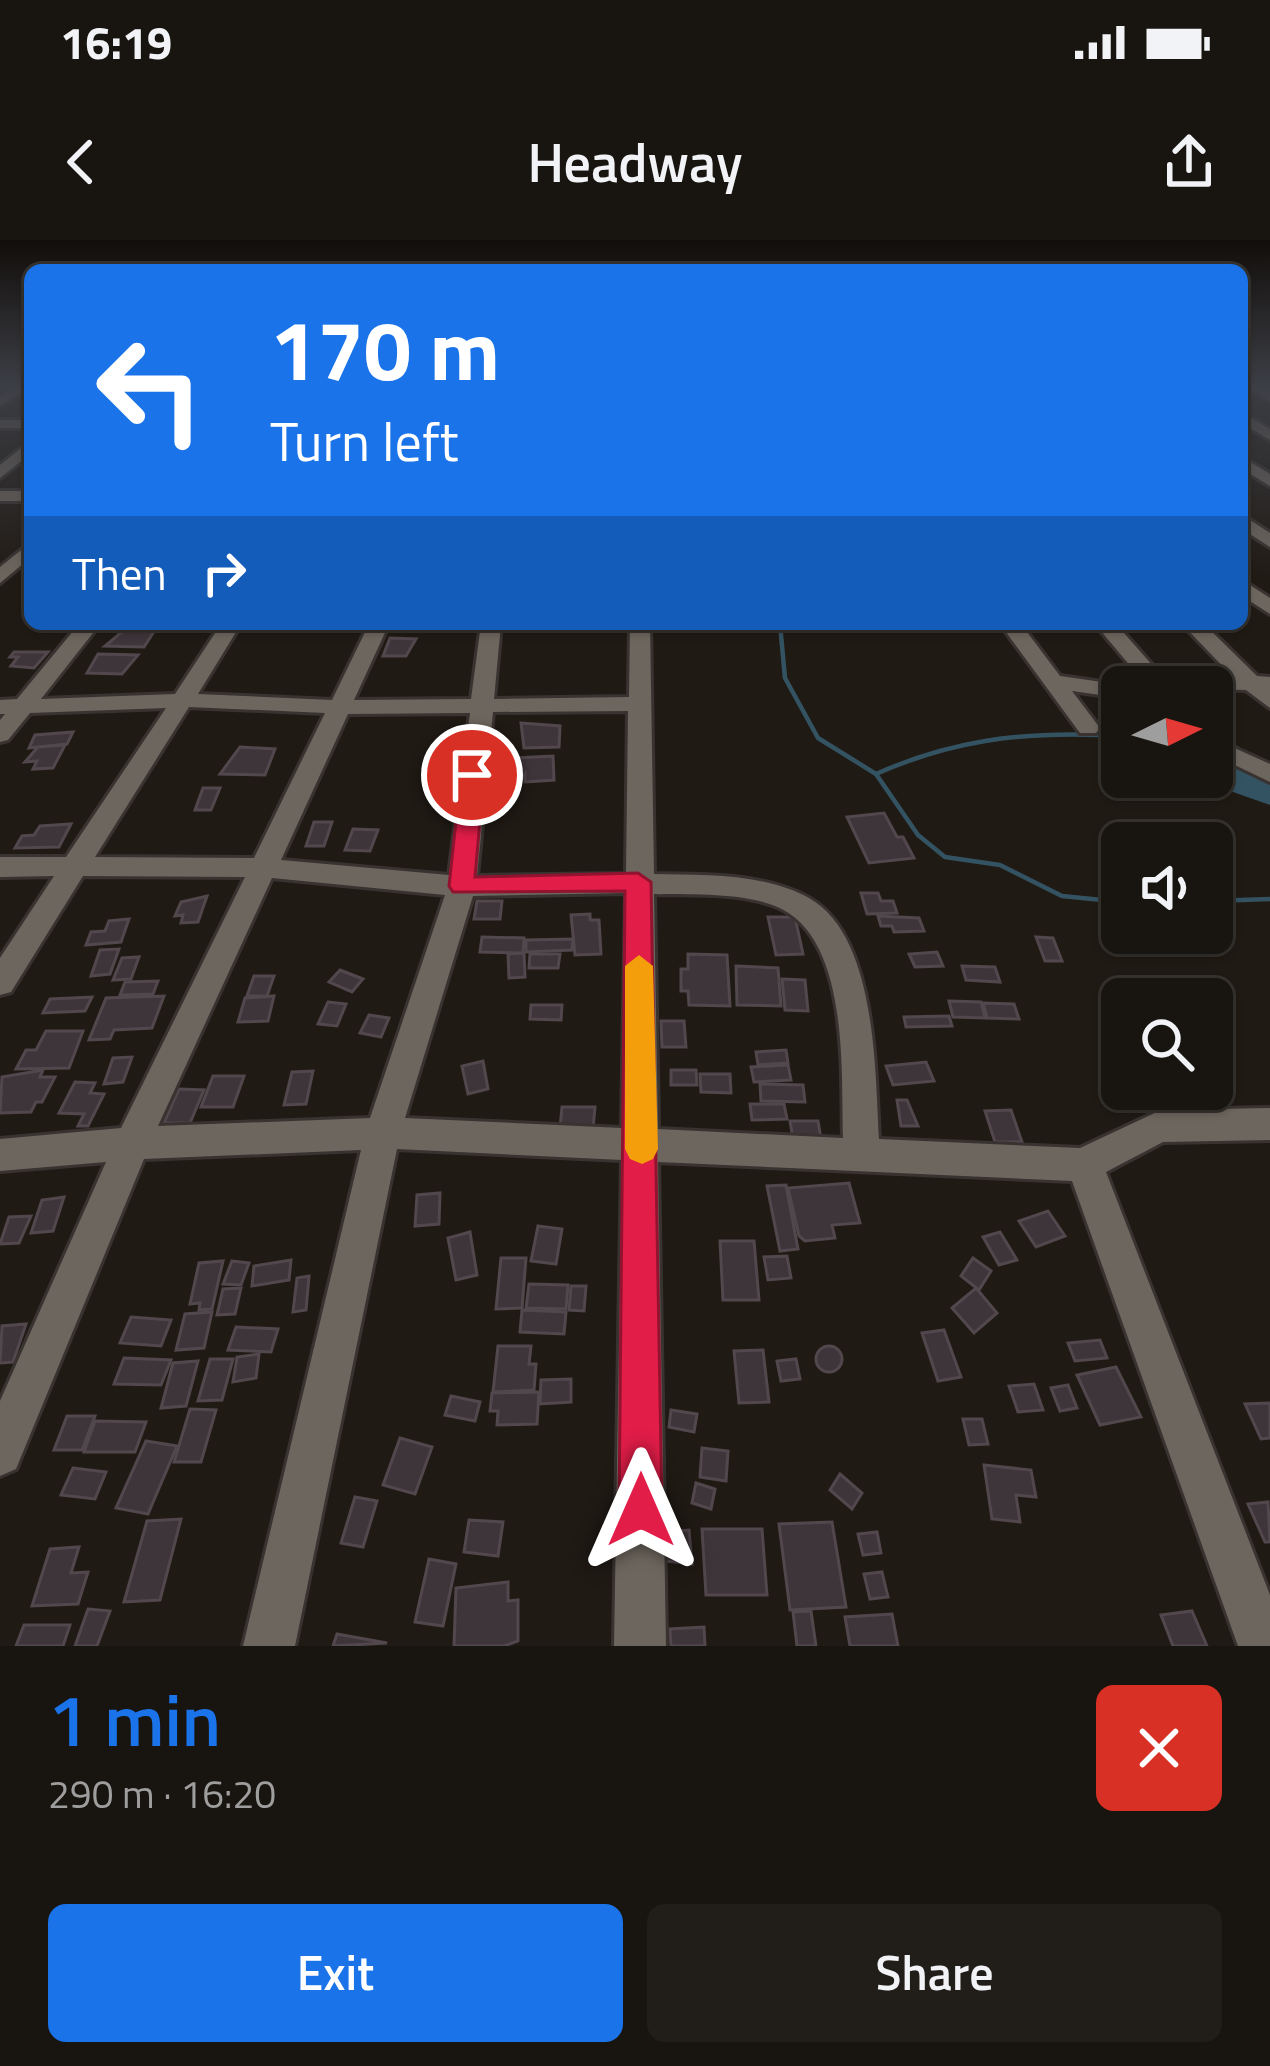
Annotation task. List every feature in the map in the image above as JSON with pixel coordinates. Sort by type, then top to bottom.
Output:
[{"type":"street","points":[[0,473],[24,451]]},
{"type":"street","points":[[0,578],[24,554]]},
{"type":"street","points":[[0,735],[11,707],[84,630]]},
{"type":"street","points":[[0,983],[227,630]]},
{"type":"street","points":[[0,1453],[132,1143],[377,630]]},
{"type":"street","points":[[269,1646],[383,1133],[462,886],[490,630]]},
{"type":"street","points":[[640,630],[640,1646]]},
{"type":"street","points":[[1014,630],[1088,728]]},
{"type":"street","points":[[1110,630],[1142,666]]},
{"type":"street","points":[[1199,630],[1261,682],[1270,700]]},
{"type":"street","points":[[1050,681],[1101,688]]},
{"type":"street","points":[[11,707],[184,700],[343,707],[637,704]]},
{"type":"street","points":[[1233,756],[1270,774]]},
{"type":"street","points":[[0,867],[262,868],[462,886],[638,882],[772,894],[800,904],[817,922],[851,987],[862,1157]]},
{"type":"street","points":[[0,1155],[132,1143],[383,1133],[1084,1165],[1161,1126],[1270,1124]]},
{"type":"street","points":[[1084,1165],[1264,1646]]},
{"type":"water","points":[[1233,743],[1270,767],[1270,805],[1233,792]]},
{"type":"building","points":[[124,630],[155,630],[144,647],[105,646]]},
{"type":"building","points":[[390,638],[416,639],[406,656],[383,656]]},
{"type":"building","points":[[14,652],[48,652],[34,668],[11,666],[18,657],[10,657]]},
{"type":"building","points":[[98,654],[138,655],[122,674],[87,673]]},
{"type":"building","points":[[521,723],[560,726],[559,747],[524,748]]},
{"type":"building","points":[[73,732],[67,744],[29,748],[35,735]]},
{"type":"building","points":[[65,745],[53,768],[33,769],[37,761],[25,762],[38,747]]},
{"type":"building","points":[[240,747],[275,749],[265,775],[220,774]]},
{"type":"building","points":[[553,756],[554,780],[525,782],[525,774],[520,781],[508,781],[515,758]]},
{"type":"building","points":[[203,788],[220,788],[211,810],[195,810]]},
{"type":"building","points":[[884,813],[914,858],[869,863],[847,817]]},
{"type":"building","points":[[314,822],[332,822],[324,846],[306,846]]},
{"type":"building","points":[[71,824],[59,847],[15,848],[22,836],[34,835],[40,826]]},
{"type":"building","points":[[353,829],[378,830],[370,851],[345,850]]},
{"type":"building","points":[[861,893],[878,893],[881,901],[893,901],[897,913],[867,914]]},
{"type":"building","points":[[207,896],[198,922],[181,923],[183,915],[175,916],[181,902]]},
{"type":"building","points":[[477,901],[502,901],[500,919],[474,919]]},
{"type":"building","points":[[590,914],[590,920],[599,920],[601,954],[575,955],[571,915]]},
{"type":"building","points":[[878,916],[919,918],[924,931],[894,932],[892,926],[881,926]]},
{"type":"building","points":[[768,917],[795,917],[803,954],[776,955]]},
{"type":"building","points":[[129,919],[121,942],[86,945],[91,932],[105,931],[109,921]]},
{"type":"building","points":[[482,937],[524,938],[523,953],[480,952]]},
{"type":"building","points":[[1036,937],[1053,938],[1062,961],[1045,961]]},
{"type":"building","points":[[573,939],[572,950],[526,952],[526,940]]},
{"type":"building","points":[[119,949],[110,974],[91,976],[100,950]]},
{"type":"building","points":[[937,952],[943,966],[915,967],[909,954]]},
{"type":"building","points":[[524,953],[525,977],[509,978],[508,954]]},
{"type":"building","points":[[530,954],[560,954],[558,968],[529,968]]},
{"type":"building","points":[[688,954],[727,955],[730,1006],[689,1005],[688,991],[681,991],[681,969],[688,969]]},
{"type":"building","points":[[139,957],[131,979],[113,980],[122,958]]},
{"type":"building","points":[[736,966],[778,968],[781,1006],[737,1005]]},
{"type":"building","points":[[962,966],[995,967],[1000,982],[966,980]]},
{"type":"building","points":[[340,970],[363,979],[352,992],[329,982]]},
{"type":"building","points":[[254,976],[274,976],[267,996],[247,996]]},
{"type":"building","points":[[782,979],[805,980],[808,1011],[785,1010]]},
{"type":"building","points":[[158,981],[153,994],[120,995],[125,982]]},
{"type":"building","points":[[164,996],[152,1028],[114,1030],[110,1039],[89,1040],[106,998]]},
{"type":"building","points":[[274,996],[268,1021],[238,1022],[245,998]]},
{"type":"building","points":[[92,997],[85,1011],[43,1013],[50,999]]},
{"type":"building","points":[[949,1001],[981,1002],[985,1018],[953,1017]]},
{"type":"building","points":[[328,1002],[346,1004],[337,1026],[318,1024]]},
{"type":"building","points":[[983,1003],[1014,1004],[1019,1019],[987,1018]]},
{"type":"building","points":[[531,1005],[562,1005],[561,1020],[530,1019]]},
{"type":"building","points":[[369,1015],[389,1018],[381,1037],[360,1033]]},
{"type":"building","points":[[949,1016],[952,1026],[906,1027],[904,1017]]},
{"type":"building","points":[[661,1021],[684,1021],[686,1047],[662,1047]]},
{"type":"building","points":[[46,1031],[83,1031],[69,1068],[16,1069],[26,1050],[36,1050]]},
{"type":"building","points":[[786,1050],[788,1063],[758,1065],[756,1052]]},
{"type":"building","points":[[132,1057],[123,1082],[104,1084],[113,1058]]},
{"type":"building","points":[[483,1061],[488,1089],[468,1094],[462,1066]]},
{"type":"building","points":[[926,1062],[934,1081],[893,1085],[886,1066]]},
{"type":"building","points":[[788,1065],[791,1080],[754,1082],[751,1067]]},
{"type":"building","points":[[43,1070],[40,1077],[55,1077],[42,1102],[36,1102],[31,1112],[0,1113],[2,1077]]},
{"type":"building","points":[[671,1070],[696,1070],[697,1085],[671,1085]]},
{"type":"building","points":[[313,1071],[306,1104],[284,1105],[292,1072]]},
{"type":"building","points":[[700,1074],[730,1074],[731,1093],[701,1092]]},
{"type":"building","points":[[213,1076],[244,1076],[233,1107],[201,1107]]},
{"type":"building","points":[[75,1082],[95,1083],[90,1093],[104,1094],[88,1126],[78,1126],[84,1114],[59,1113]]},
{"type":"building","points":[[760,1084],[803,1085],[805,1102],[761,1101]]},
{"type":"building","points":[[179,1089],[204,1090],[190,1123],[164,1123]]},
{"type":"building","points":[[897,1100],[907,1100],[918,1126],[901,1126]]},
{"type":"building","points":[[750,1104],[784,1104],[787,1119],[752,1120]]},
{"type":"building","points":[[562,1107],[595,1107],[593,1129],[560,1128]]},
{"type":"building","points":[[1011,1110],[1022,1142],[995,1142],[985,1111]]},
{"type":"building","points":[[790,1121],[818,1121],[821,1139],[793,1139]]},
{"type":"building","points":[[849,1183],[860,1223],[832,1225],[835,1238],[805,1241],[799,1236],[788,1188]]},
{"type":"building","points":[[786,1185],[798,1249],[780,1251],[767,1186]]},
{"type":"building","points":[[440,1193],[439,1224],[415,1226],[417,1195]]},
{"type":"building","points":[[64,1197],[53,1231],[31,1233],[42,1200]]},
{"type":"building","points":[[1048,1211],[1065,1236],[1036,1247],[1019,1221]]},
{"type":"building","points":[[31,1216],[19,1243],[0,1244],[9,1217]]},
{"type":"building","points":[[538,1226],[562,1229],[556,1264],[531,1261]]},
{"type":"building","points":[[470,1232],[477,1275],[456,1280],[448,1238]]},
{"type":"building","points":[[1000,1232],[1017,1260],[999,1265],[983,1237]]},
{"type":"building","points":[[720,1241],[754,1241],[759,1300],[723,1300]]},
{"type":"building","points":[[787,1256],[791,1278],[768,1280],[764,1257]]},
{"type":"building","points":[[501,1258],[526,1258],[522,1308],[496,1309]]},
{"type":"building","points":[[973,1258],[991,1271],[979,1290],[961,1276]]},
{"type":"building","points":[[291,1260],[289,1280],[252,1286],[254,1266]]},
{"type":"building","points":[[223,1261],[212,1309],[199,1310],[200,1303],[190,1304],[199,1263]]},
{"type":"building","points":[[232,1261],[249,1263],[241,1285],[223,1284]]},
{"type":"building","points":[[309,1276],[306,1310],[293,1312],[297,1278]]},
{"type":"building","points":[[529,1284],[568,1285],[566,1309],[526,1308]]},
{"type":"building","points":[[571,1286],[586,1286],[584,1311],[569,1310]]},
{"type":"building","points":[[241,1288],[235,1314],[217,1315],[223,1289]]},
{"type":"building","points":[[976,1288],[997,1313],[974,1333],[952,1308]]},
{"type":"building","points":[[522,1310],[566,1312],[564,1334],[520,1332]]},
{"type":"building","points":[[212,1312],[204,1348],[176,1350],[185,1314]]},
{"type":"building","points":[[131,1317],[171,1320],[161,1346],[120,1343]]},
{"type":"building","points":[[26,1324],[13,1362],[0,1363],[2,1326]]},
{"type":"building","points":[[236,1327],[278,1329],[271,1352],[228,1350]]},
{"type":"building","points":[[944,1330],[961,1377],[938,1381],[922,1333]]},
{"type":"building","points":[[1100,1340],[1107,1358],[1075,1361],[1068,1343]]},
{"type":"building","points":[[498,1346],[531,1346],[529,1364],[536,1364],[534,1390],[493,1392]]},
{"type":"building","points":[[829,1346],[842,1359],[829,1372],[816,1359]]},
{"type":"building","points":[[763,1350],[769,1402],[739,1403],[734,1351]]},
{"type":"building","points":[[259,1354],[256,1378],[233,1382],[237,1357]]},
{"type":"building","points":[[124,1358],[171,1360],[161,1385],[114,1384]]},
{"type":"building","points":[[210,1359],[233,1359],[222,1400],[198,1401]]},
{"type":"building","points":[[796,1359],[800,1379],[781,1381],[777,1361]]},
{"type":"building","points":[[198,1361],[186,1406],[161,1408],[173,1363]]},
{"type":"building","points":[[1116,1367],[1141,1417],[1100,1425],[1077,1375]]},
{"type":"building","points":[[571,1379],[571,1402],[540,1404],[541,1380]]},
{"type":"building","points":[[1034,1384],[1043,1410],[1018,1412],[1009,1386]]},
{"type":"building","points":[[1068,1385],[1077,1408],[1060,1411],[1051,1388]]},
{"type":"building","points":[[539,1392],[537,1424],[497,1425],[498,1411],[490,1411],[492,1393]]},
{"type":"building","points":[[451,1396],[480,1402],[475,1421],[445,1415]]},
{"type":"building","points":[[1270,1403],[1270,1438],[1261,1439],[1245,1404]]},
{"type":"building","points":[[190,1409],[216,1410],[201,1462],[174,1462]]},
{"type":"building","points":[[671,1410],[697,1414],[694,1432],[669,1427]]},
{"type":"building","points":[[67,1416],[95,1416],[82,1450],[54,1450]]},
{"type":"building","points":[[963,1419],[982,1419],[988,1444],[969,1445]]},
{"type":"building","points":[[95,1421],[146,1422],[135,1452],[84,1452]]},
{"type":"building","points":[[400,1438],[432,1447],[415,1494],[383,1485]]},
{"type":"building","points":[[146,1441],[177,1446],[148,1514],[116,1508]]},
{"type":"building","points":[[702,1448],[728,1451],[726,1481],[700,1477]]},
{"type":"building","points":[[984,1465],[1031,1470],[1036,1497],[1016,1495],[1020,1522],[992,1519]]},
{"type":"building","points":[[73,1468],[106,1472],[95,1499],[61,1495]]},
{"type":"building","points":[[840,1474],[862,1493],[852,1509],[830,1490]]},
{"type":"building","points":[[696,1483],[715,1489],[711,1509],[692,1503]]},
{"type":"building","points":[[355,1497],[377,1501],[363,1547],[341,1543]]},
{"type":"building","points":[[1268,1502],[1270,1542],[1265,1542],[1248,1504]]},
{"type":"building","points":[[181,1519],[160,1600],[124,1602],[147,1521]]},
{"type":"building","points":[[469,1520],[503,1522],[498,1556],[464,1552]]},
{"type":"building","points":[[832,1522],[846,1607],[790,1610],[779,1524]]},
{"type":"building","points":[[702,1529],[762,1529],[767,1595],[706,1595]]},
{"type":"building","points":[[689,1530],[692,1564],[665,1561],[662,1532]]},
{"type":"building","points":[[877,1532],[881,1553],[863,1555],[858,1534]]},
{"type":"building","points":[[79,1547],[71,1573],[88,1572],[78,1604],[32,1606],[50,1549]]},
{"type":"building","points":[[429,1559],[456,1564],[443,1626],[415,1622]]},
{"type":"building","points":[[882,1572],[888,1597],[870,1599],[864,1574]]},
{"type":"building","points":[[508,1582],[508,1601],[518,1600],[518,1641],[504,1646],[454,1646],[456,1588]]},
{"type":"building","points":[[88,1609],[110,1611],[97,1646],[75,1646]]},
{"type":"building","points":[[811,1611],[816,1646],[797,1646],[793,1612]]},
{"type":"building","points":[[1192,1611],[1207,1646],[1173,1646],[1161,1615]]},
{"type":"building","points":[[892,1614],[898,1646],[850,1646],[845,1617]]},
{"type":"building","points":[[24,1625],[70,1625],[63,1646],[16,1646]]},
{"type":"building","points":[[704,1627],[705,1646],[671,1646],[670,1629]]},
{"type":"building","points":[[337,1634],[387,1643],[333,1646]]},
{"type":"waterway","points":[[781,630],[785,678],[818,738],[876,774]]},
{"type":"waterway","points":[[876,774],[985,741],[1099,735]]},
{"type":"waterway","points":[[876,774],[918,835],[945,857],[1000,865],[1062,896],[1101,900]]},
{"type":"waterway","points":[[1233,900],[1270,899]]},
{"type":"slow traffic","points":[[639,966],[642,1149]]},
{"type":"route","points":[[472,775],[462,886],[638,882],[641,1510]]}]
